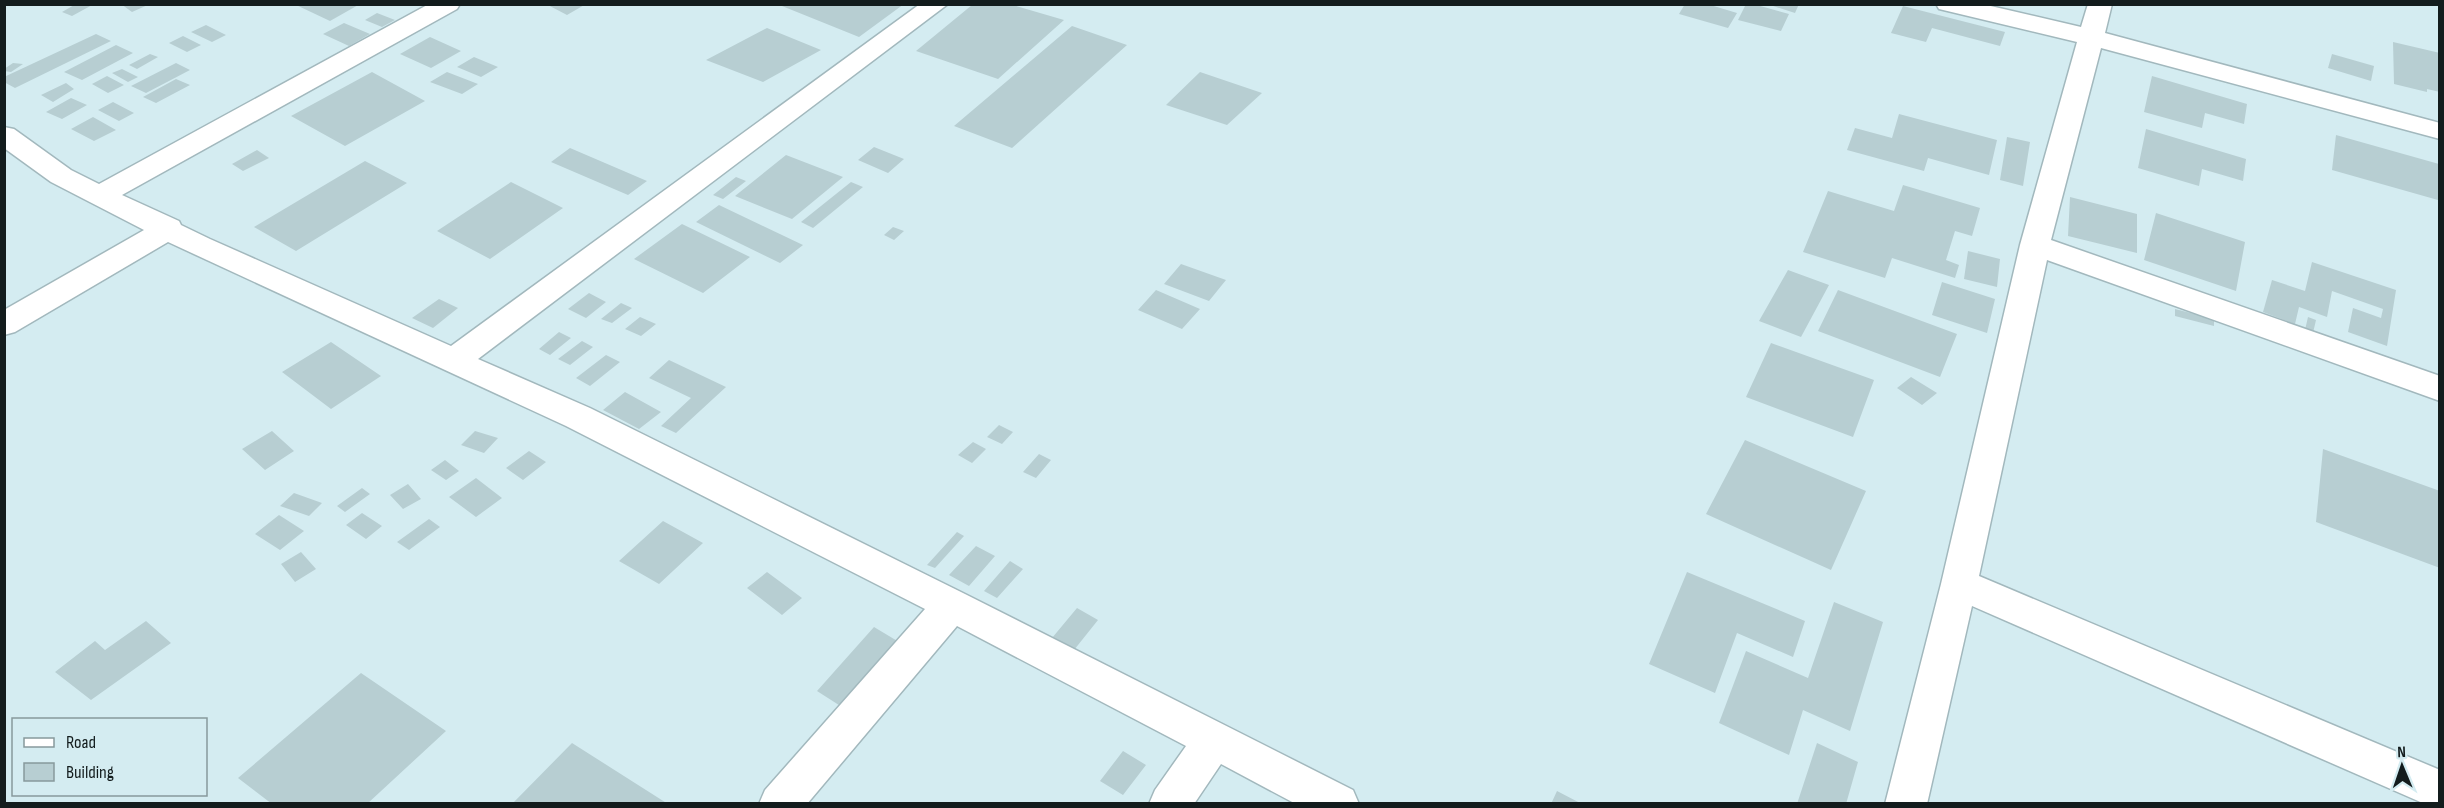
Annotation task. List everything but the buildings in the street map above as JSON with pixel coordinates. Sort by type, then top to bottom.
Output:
[{"type":"street","points":[[100,195],[448,4]]},
{"type":"street","points":[[453,361],[936,4]]},
{"type":"street","points":[[1948,4],[2090,37],[2439,131]]},
{"type":"street","points":[[1906,804],[1959,584],[2035,245],[2100,4]]},
{"type":"street","points":[[4,135],[61,176],[169,228],[200,246],[578,417],[952,605],[1338,804]]},
{"type":"street","points":[[4,324],[169,228]]},
{"type":"street","points":[[2035,245],[2439,389]]},
{"type":"street","points":[[1959,584],[2439,790]]},
{"type":"street","points":[[780,804],[952,605]]},
{"type":"street","points":[[1170,804],[1214,740]]}]
